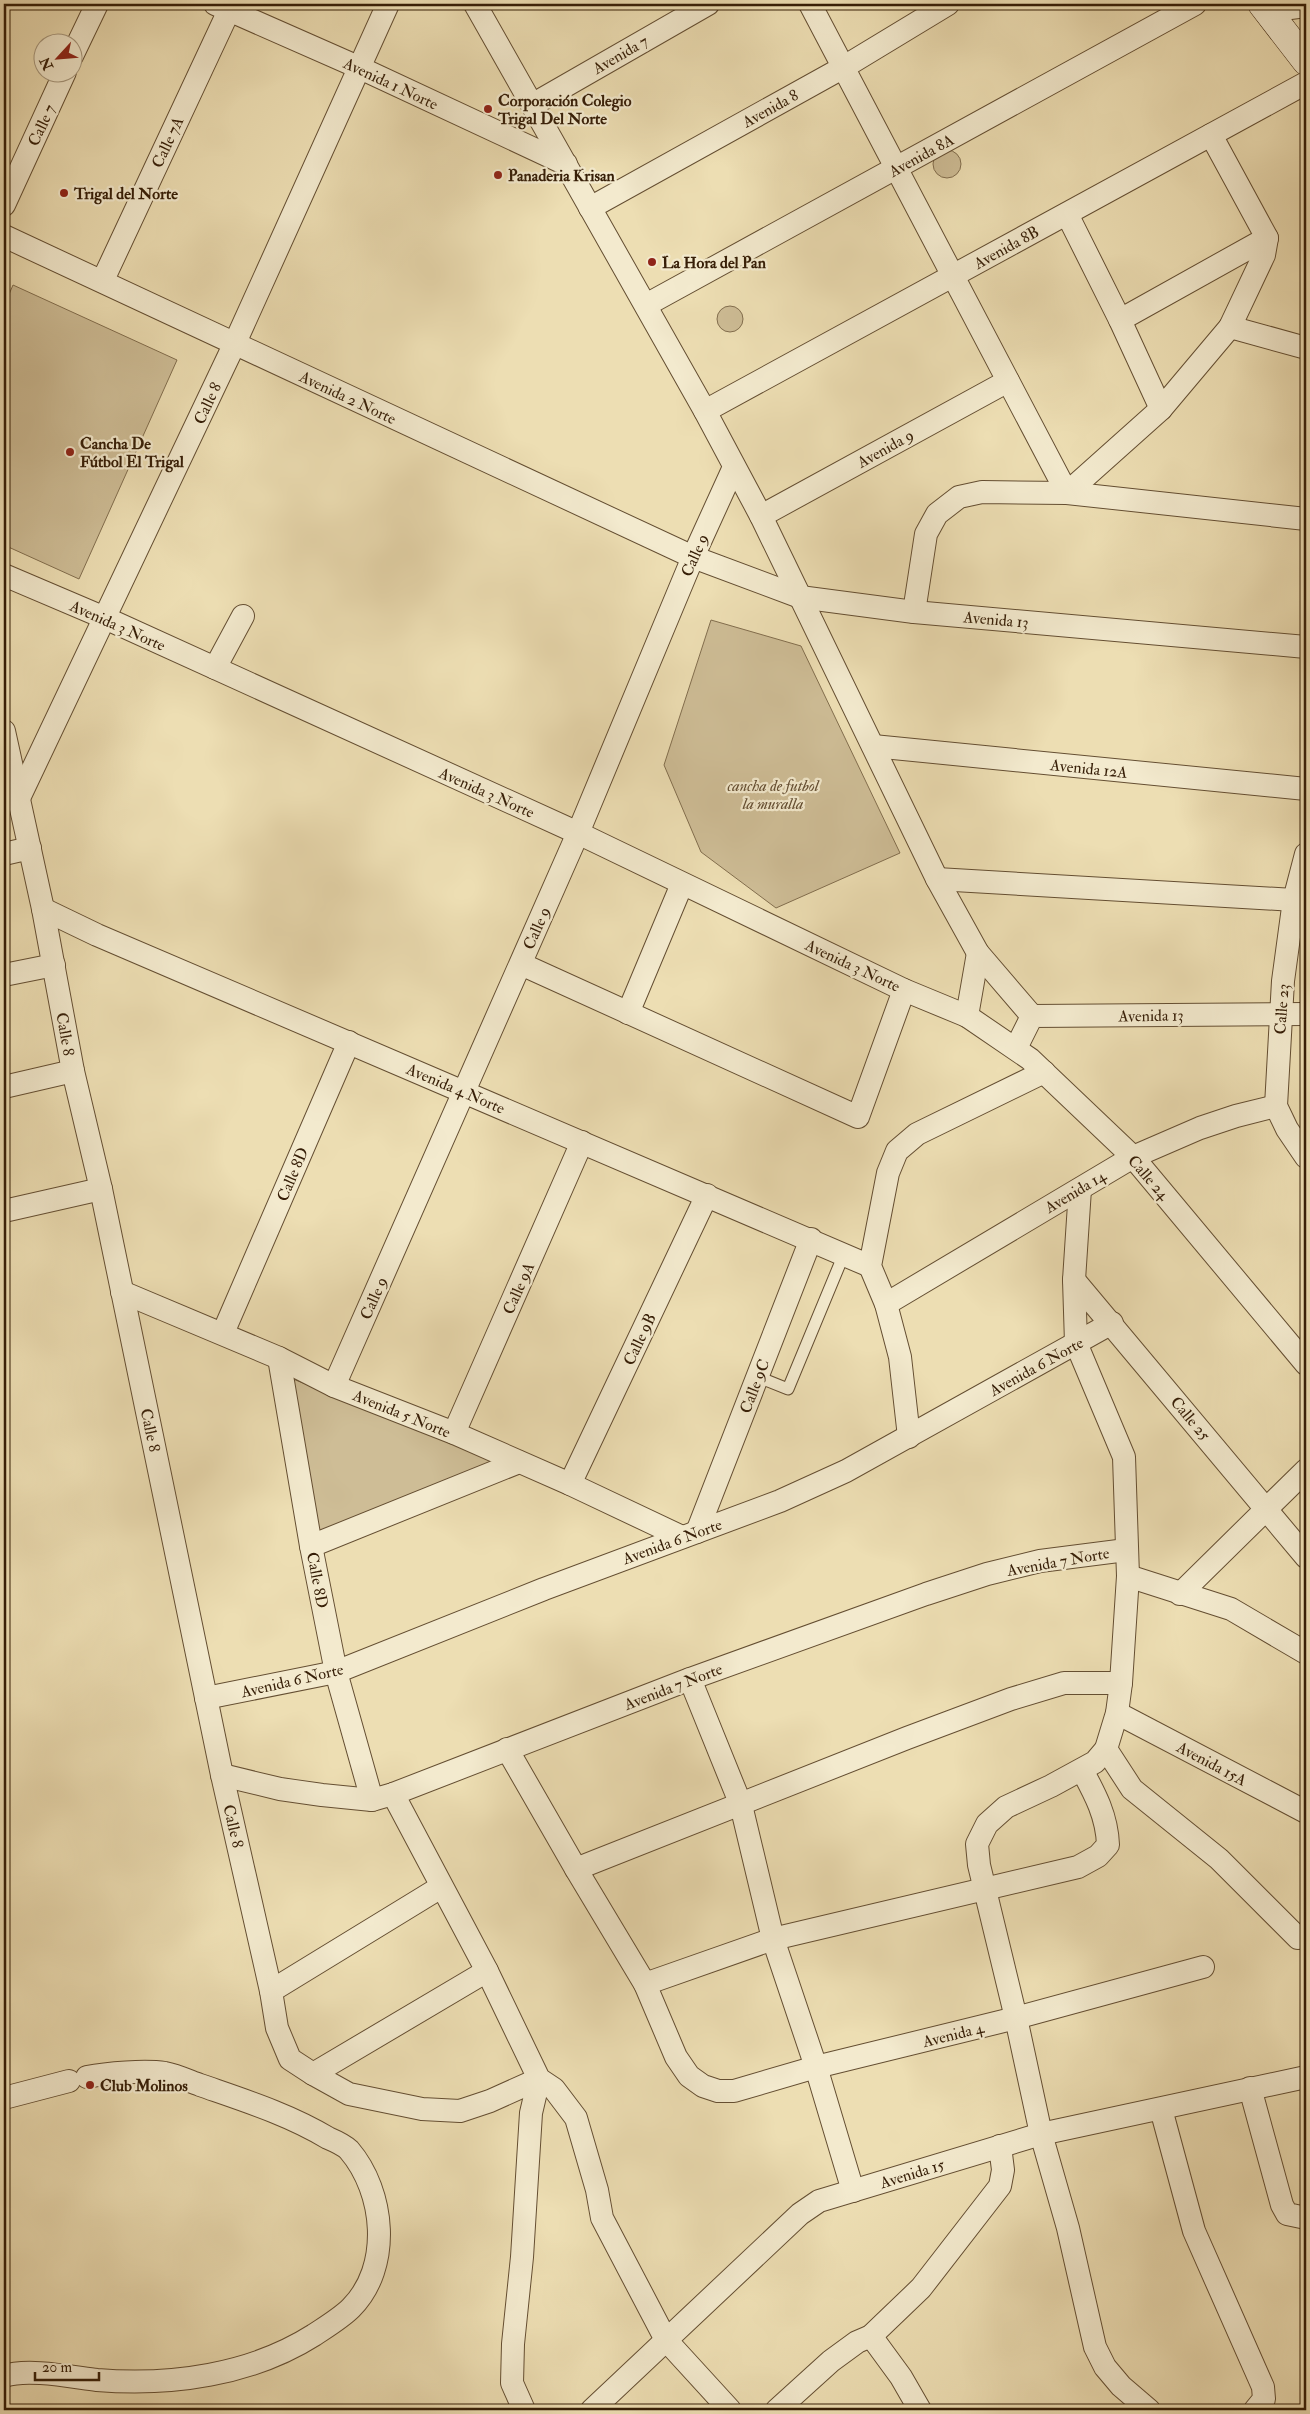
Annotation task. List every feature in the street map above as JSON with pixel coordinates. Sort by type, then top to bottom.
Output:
[{"type":"street","points":[[82,35],[97,4]]},
{"type":"street","name":"Calle 8","points":[[19,798],[234,345],[388,4]]},
{"type":"street","points":[[475,4],[705,410],[761,516],[937,879],[978,953],[1032,1016],[1016,1048]]},
{"type":"street","name":"Avenida 7","points":[[532,105],[708,4]]},
{"type":"street","points":[[810,4],[1067,493]]},
{"type":"street","name":"Avenida 8","points":[[590,208],[844,67],[948,4]]},
{"type":"street","name":"Avenida 8A","points":[[646,305],[1195,4]]},
{"type":"street","name":"Avenida 1 Norte","points":[[225,6],[566,164]]},
{"type":"street","name":"Calle 7A","points":[[103,280],[225,6]]},
{"type":"street","points":[[1264,8],[1306,6]]},
{"type":"street","points":[[1264,8],[1306,61]]},
{"type":"street","name":"Calle 7","points":[[4,205],[60,82]]},
{"type":"street","name":"Avenida 8B","points":[[705,410],[1306,83]]},
{"type":"street","points":[[1067,493],[1162,409],[1230,327],[1264,255],[1267,238],[1211,135]]},
{"type":"street","points":[[1067,214],[1162,409]]},
{"type":"street","name":"Avenida 2 Norte","points":[[4,236],[103,280],[234,345],[693,557]]},
{"type":"street","points":[[1120,320],[1267,238]]},
{"type":"street","points":[[1230,327],[1306,348]]},
{"type":"street","name":"Avenida 9","points":[[761,516],[1008,381]]},
{"type":"street","name":"Calle 9","points":[[334,1386],[578,833],[693,557],[734,467]]},
{"type":"street","points":[[914,612],[926,534],[937,514],[959,497],[982,492],[1067,493],[1306,519]]},
{"type":"street","name":"Avenida 13","points":[[693,557],[800,597],[914,612],[1306,647]]},
{"type":"street","name":"Avenida 3 Norte","points":[[4,575],[105,618],[578,833],[904,990],[967,1016]]},
{"type":"street","points":[[215,668],[242,616]]},
{"type":"street","name":"Calle 8","points":[[4,730],[43,909],[73,1071],[101,1189],[222,1775],[271,1991],[277,2028],[290,2059],[313,2074]]},
{"type":"street","name":"Avenida 12A","points":[[873,746],[1306,789]]},
{"type":"street","points":[[4,854],[30,848]]},
{"type":"street","name":"Calle 23","points":[[1306,854],[1294,900],[1280,1013],[1276,1106],[1287,1129],[1306,1157]]},
{"type":"street","points":[[937,879],[1294,900]]},
{"type":"street","points":[[628,1013],[682,884]]},
{"type":"street","name":"Avenida 4 Norte","points":[[43,909],[97,935],[870,1266]]},
{"type":"street","points":[[967,1016],[978,953]]},
{"type":"street","points":[[520,964],[858,1117],[904,990]]},
{"type":"street","points":[[4,975],[54,965]]},
{"type":"street","name":"Avenida 13","points":[[1032,1016],[1306,1014]]},
{"type":"street","name":"Calle 24","points":[[967,1016],[1016,1048],[1044,1072],[1133,1157],[1306,1364]]},
{"type":"street","name":"Calle 8D","points":[[223,1333],[349,1042]]},
{"type":"street","points":[[4,1087],[73,1071]]},
{"type":"street","points":[[909,1437],[900,1357],[886,1304],[870,1266],[888,1173],[897,1151],[917,1134],[1044,1072]]},
{"type":"street","name":"Avenida 14","points":[[886,1304],[1133,1157],[1200,1128],[1236,1116],[1276,1106]]},
{"type":"street","name":"Calle 9A","points":[[454,1434],[582,1142]]},
{"type":"street","points":[[1080,1188],[1074,1280],[1076,1343],[1124,1457],[1128,1576],[1122,1683],[1117,1713],[1106,1749],[1095,1762],[1006,1807],[987,1824],[977,1844],[984,1889],[1016,2018],[1041,2134],[1068,2228],[1094,2347],[1104,2367],[1121,2386],[1149,2410]]},
{"type":"street","points":[[4,1211],[101,1189]]},
{"type":"street","name":"Calle 9B","points":[[570,1484],[707,1195]]},
{"type":"street","name":"Calle 9C","points":[[690,1534],[758,1377],[811,1240]]},
{"type":"street","name":"Calle 25","points":[[1074,1280],[1112,1323],[1306,1557]]},
{"type":"street","name":"Avenida 5 Norte","points":[[122,1292],[223,1333],[279,1358],[334,1386],[454,1434],[690,1534]]},
{"type":"street","name":"Avenida 6 Norte","points":[[206,1698],[336,1672],[780,1500],[838,1475],[1112,1323]]},
{"type":"street","name":"Calle 8D","points":[[279,1358],[311,1546],[336,1672],[372,1800]]},
{"type":"street","points":[[311,1546],[519,1462]]},
{"type":"street","points":[[1180,1594],[1266,1507],[1306,1470]]},
{"type":"street","name":"Avenida 7 Norte","points":[[222,1775],[280,1789],[372,1800],[393,1794],[507,1748],[690,1679],[987,1574],[1040,1561],[1126,1550]]},
{"type":"street","points":[[1128,1576],[1231,1610],[1306,1653]]},
{"type":"street","points":[[690,1679],[741,1806],[773,1939],[816,2067],[853,2191]]},
{"type":"street","points":[[576,1869],[741,1806],[907,1738],[1042,1689],[1064,1683],[1122,1683]]},
{"type":"street","name":"Avenida 15A","points":[[1117,1713],[1306,1812]]},
{"type":"street","points":[[507,1748],[576,1869],[645,1984],[773,1939],[1078,1867],[1098,1856],[1108,1844],[1108,1828],[1099,1802],[1082,1770]]},
{"type":"street","points":[[1106,1749],[1132,1789],[1219,1859],[1298,1938]]},
{"type":"street","points":[[393,1794],[441,1887],[488,1971],[539,2079],[554,2089],[576,2118],[597,2190],[602,2218],[666,2340],[730,2410]]},
{"type":"street","points":[[271,1991],[441,1887]]},
{"type":"street","name":"Avenida 4","points":[[645,1984],[676,2057],[690,2076],[703,2086],[718,2091],[734,2091],[816,2067],[1016,2018],[1202,1967]]},
{"type":"street","points":[[313,2074],[488,1971]]},
{"type":"street","points":[[4,2098],[101,2074],[165,2073],[304,2124],[348,2149],[370,2185],[379,2217],[378,2248],[370,2280],[351,2308],[314,2335],[271,2358],[246,2367],[209,2375],[161,2380],[110,2381],[31,2374],[4,2376]]},
{"type":"street","points":[[313,2074],[349,2094],[422,2109],[460,2111],[490,2101],[539,2079]]},
{"type":"street","name":"Avenida 15","points":[[592,2410],[800,2214],[818,2201],[1041,2134],[1306,2077]]},
{"type":"street","points":[[524,2410],[512,2383],[513,2344],[522,2257],[531,2113],[539,2079]]},
{"type":"street","points":[[1250,2088],[1282,2206],[1287,2214],[1306,2218]]},
{"type":"street","points":[[1161,2109],[1194,2231],[1262,2387],[1264,2399],[1255,2410]]},
{"type":"street","points":[[777,2410],[831,2361],[857,2342],[871,2336],[921,2288],[1000,2186],[1003,2170],[1000,2146]]},
{"type":"street","points":[[871,2336],[901,2378],[920,2410]]},
{"type":"lane","points":[[758,1377],[788,1389],[844,1254]]},
{"type":"green space","points":[[947,150],[957,154],[961,164],[957,174],[947,178],[937,174],[933,164],[937,154]]},
{"type":"green space","name":"Cancha De Fútbol El Trigal","points":[[13,285],[177,360],[79,579],[4,545],[4,306]]},
{"type":"green space","points":[[730,306],[739,310],[743,319],[739,328],[730,332],[721,328],[717,319],[721,310]]},
{"type":"green space","name":"cancha de futbol la muralla","points":[[711,620],[801,646],[900,853],[776,908],[701,852],[664,765]]},
{"type":"green space","points":[[293,1379],[501,1461],[317,1533]]},
{"type":"place","name":"Corporación Colegio Trigal Del Norte","points":[[488,109]]},
{"type":"place","name":"Panaderia Krisan","points":[[498,175]]},
{"type":"place","name":"Trigal del Norte","points":[[64,193]]},
{"type":"place","name":"La Hora del Pan","points":[[652,262]]},
{"type":"place","name":"Cancha De Fútbol El Trigal","points":[[70,452]]},
{"type":"place","name":"Club Molinos","points":[[90,2085]]}]
